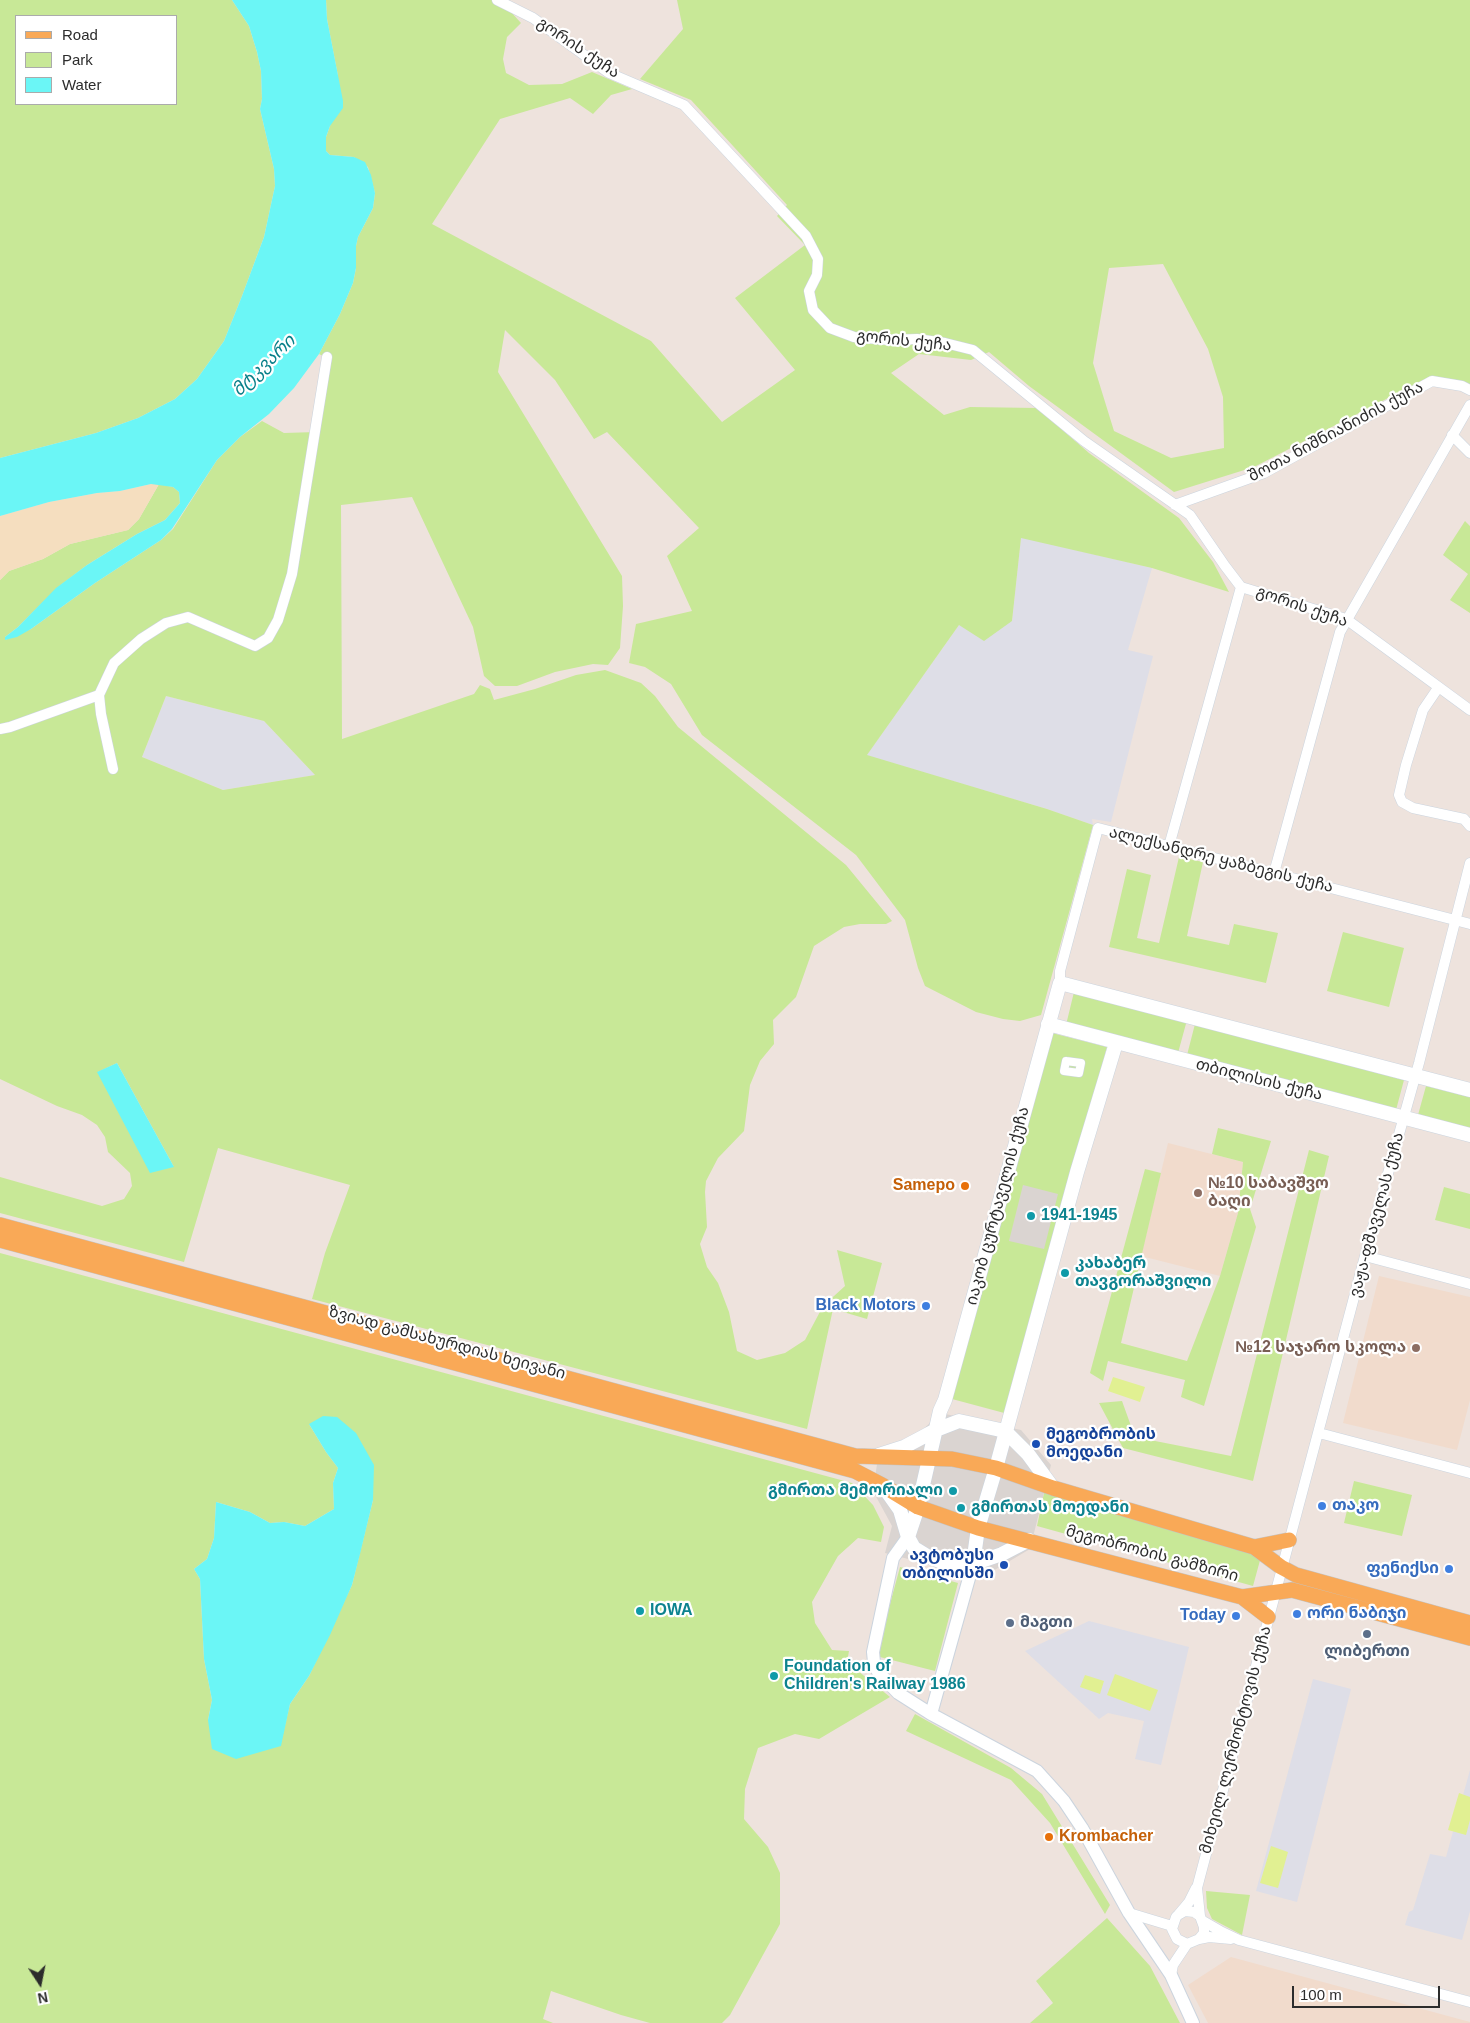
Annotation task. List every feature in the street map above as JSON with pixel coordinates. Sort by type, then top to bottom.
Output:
[{"type":"main road","name":"იაკობ ცურტაველის ქუჩა","points":[[936,1430],[1060,983]]},
{"type":"main road","points":[[1060,983],[1470,1090]]},
{"type":"main road","name":"თბილისის ქუჩა","points":[[1048,1024],[1470,1135]]},
{"type":"main road","points":[[973,1564],[978,1528],[1077,1172],[1116,1043]]},
{"type":"main road","name":"ზვიად გამსახურდიას ხეივანი","points":[[0,1225],[855,1471],[882,1485]]},
{"type":"main road","name":"ზვიად გამსახურდიას ხეივანი","points":[[0,1240],[393,1339]]},
{"type":"main road","name":"ზვიად გამსახურდიას ხეივანი","points":[[440,1352],[855,1456],[872,1457]]},
{"type":"main road","points":[[872,1457],[904,1447],[936,1430],[959,1421],[1005,1431],[1028,1454],[1053,1488]]},
{"type":"main road","points":[[908,1537],[918,1507],[936,1430]]},
{"type":"main road","points":[[872,1457],[972,1461],[1053,1488]]},
{"type":"main road","points":[[882,1485],[918,1507],[978,1528],[1029,1540]]},
{"type":"main road","points":[[882,1485],[900,1510],[908,1537],[914,1548],[927,1556],[950,1563],[973,1564],[1002,1554],[1029,1540]]},
{"type":"main road","name":"მეგობრობის გამზირი","points":[[1053,1488],[1254,1547],[1296,1576],[1470,1623]]},
{"type":"main road","name":"მეგობრობის გამზირი","points":[[1029,1540],[1242,1597],[1292,1590],[1470,1638]]},
{"type":"main road","points":[[1254,1547],[1289,1540]]},
{"type":"main road","points":[[1242,1597],[1268,1617]]},
{"type":"street","name":"გორის ქუჩა","points":[[497,0],[533,18],[609,73],[684,105],[806,236],[818,260],[817,275],[809,291],[813,310],[830,328],[854,337],[890,340],[917,339],[973,350],[1084,441],[1190,514],[1241,587],[1346,619],[1470,710]]},
{"type":"street","points":[[113,769],[101,714],[99,695],[114,664],[141,639],[166,623],[188,617],[255,646],[268,638],[278,620],[292,574],[328,357]]},
{"type":"street","name":"შოთა ნიშნიანიძის ქუჩა","points":[[1175,505],[1264,473],[1432,381],[1462,386],[1470,390]]},
{"type":"street","points":[[1274,874],[1340,632],[1470,405]]},
{"type":"street","points":[[1452,435],[1470,453]]},
{"type":"street","points":[[1169,846],[1241,587]]},
{"type":"street","points":[[1438,688],[1423,710],[1399,795],[1402,802],[1413,808],[1464,819],[1470,826]]},
{"type":"street","points":[[0,729],[99,695]]},
{"type":"street","name":"ალექსანდრე ყაზბეგის ქუჩა","points":[[1060,983],[1060,971],[1098,828],[1470,924]]},
{"type":"street","name":"ვაჟა-ფშაველას ქუჩა","points":[[1281,1567],[1457,920],[1470,863]]},
{"type":"street","points":[[1365,1256],[1470,1284]]},
{"type":"street","points":[[1319,1433],[1470,1472]]},
{"type":"street","points":[[908,1537],[893,1558],[874,1652],[874,1662],[878,1672],[898,1693],[931,1714],[1036,1771],[1064,1801],[1082,1828],[1129,1913],[1170,1975],[1193,2023]]},
{"type":"street","points":[[931,1714],[973,1564]]},
{"type":"street","name":"მიხეილ ლერმონტოვის ქუჩა","points":[[1178,1915],[1189,1902],[1197,1888],[1281,1567]]},
{"type":"street","name":"მიხეილ ლერმონტოვის ქუჩა","points":[[1197,1888],[1202,1918]]},
{"type":"street","points":[[1187,1944],[1177,1939],[1172,1926],[1178,1915],[1185,1911],[1194,1912],[1222,1932],[1239,1940]]},
{"type":"street","points":[[1129,1913],[1172,1926]]},
{"type":"street","points":[[1200,1939],[1204,1933],[1202,1918]]},
{"type":"street","points":[[1170,1975],[1173,1966],[1187,1944],[1209,1937],[1239,1940],[1470,2002]]},
{"type":"shaded area","points":[[1021,537],[1152,568],[1128,650],[1153,656],[1111,822],[1092,819],[1093,825],[1047,809],[866,756],[959,625],[1012,621]]},
{"type":"shaded area","points":[[166,696],[264,721],[315,775],[223,790],[142,757]]},
{"type":"shaded area","name":"№10 საბავშვო ბაღი","points":[[1168,1143],[1243,1162],[1238,1213],[1220,1276],[1141,1256]]},
{"type":"shaded area","points":[[1023,1185],[1058,1194],[1044,1249],[1009,1241]]},
{"type":"shaded area","name":"№12 საჯარო სკოლა","points":[[1379,1276],[1470,1297],[1470,1400],[1457,1450],[1343,1423]]},
{"type":"shaded area","name":"გმირთას მოედანი","points":[[936,1412],[1021,1430],[1051,1465],[1030,1549],[981,1578],[885,1553],[892,1526],[873,1491],[879,1451],[917,1435],[932,1421]]},
{"type":"shaded area","points":[[1089,1621],[1189,1647],[1161,1765],[1135,1759],[1144,1721],[1108,1713],[1099,1719],[1025,1651]]},
{"type":"shaded area","points":[[1313,1679],[1351,1689],[1297,1902],[1256,1891]]},
{"type":"shaded area","points":[[1470,1770],[1470,1911],[1462,1940],[1405,1925],[1409,1912],[1413,1910],[1430,1854],[1446,1857]]},
{"type":"shaded area","points":[[1231,1957],[1470,2023],[1208,2023],[1188,1985]]},
{"type":"green space","points":[[0,0],[232,0],[249,26],[261,71],[262,99],[260,109],[274,169],[275,186],[264,237],[224,341],[197,379],[175,399],[138,418],[96,433],[0,458]]},
{"type":"green space","points":[[326,0],[500,0],[521,23],[507,37],[503,59],[506,73],[529,85],[562,84],[592,72],[632,89],[611,95],[593,114],[570,98],[500,119],[432,224],[651,341],[722,422],[795,370],[735,298],[805,245],[777,216],[787,205],[691,100],[640,79],[683,29],[677,0],[1470,0],[1470,385],[1429,377],[1254,467],[1174,492],[1029,386],[989,352],[971,360],[919,354],[891,373],[944,415],[970,407],[1037,408],[1089,453],[1179,518],[1213,562],[1229,592],[1152,568],[1021,538],[1012,621],[984,641],[959,625],[867,755],[1047,809],[1093,825],[1041,1015],[1020,1021],[1003,1019],[976,1012],[925,986],[905,920],[856,855],[702,735],[671,684],[645,667],[629,663],[636,624],[692,611],[667,556],[699,528],[607,432],[594,439],[555,380],[505,330],[498,372],[622,576],[623,606],[620,648],[608,665],[593,664],[555,672],[517,686],[495,686],[484,676],[473,627],[412,497],[341,505],[342,739],[474,694],[480,685],[490,689],[494,700],[576,675],[605,670],[641,683],[655,696],[678,727],[846,865],[892,921],[886,924],[860,924],[844,927],[814,946],[796,997],[773,1020],[774,1044],[760,1061],[750,1085],[744,1131],[718,1158],[706,1181],[707,1227],[700,1244],[707,1267],[718,1283],[729,1312],[737,1351],[757,1360],[785,1353],[805,1340],[823,1306],[845,1286],[837,1250],[882,1263],[867,1319],[833,1309],[807,1429],[312,1299],[325,1253],[350,1185],[218,1148],[184,1262],[0,1213],[0,1177],[102,1206],[124,1199],[132,1186],[130,1173],[108,1152],[105,1137],[97,1125],[82,1115],[57,1106],[0,1079],[0,580],[9,571],[43,559],[70,544],[128,530],[139,519],[159,484],[173,487],[179,492],[180,503],[165,520],[137,534],[87,565],[57,588],[18,627],[5,637],[5,640],[31,629],[95,583],[161,540],[173,529],[217,460],[240,437],[262,421],[284,433],[316,432],[327,358],[319,354],[340,314],[353,283],[358,237],[373,208],[375,193],[368,167],[354,157],[330,155],[326,151],[326,137],[330,126],[338,76],[327,19]],"holes":[[[1163,264],[1208,349],[1223,397],[1224,448],[1171,458],[1114,431],[1093,363],[1109,268]],[[166,696],[264,721],[315,775],[223,790],[142,757]],[[117,1063],[174,1167],[98,1072]]]},
{"type":"green space","points":[[1465,521],[1470,526],[1470,613],[1450,600],[1468,574],[1443,555]]},
{"type":"green space","points":[[1179,857],[1203,862],[1187,936],[1229,945],[1234,924],[1278,933],[1266,983],[1109,947],[1127,869],[1151,875],[1137,938],[1159,943]]},
{"type":"green space","points":[[1343,932],[1404,948],[1389,1007],[1327,991]]},
{"type":"green space","points":[[1074,992],[1187,1020],[1178,1053],[1066,1025]]},
{"type":"green space","points":[[1195,1024],[1404,1080],[1396,1110],[1187,1055]]},
{"type":"green space","points":[[1052,1033],[1107,1047],[1008,1414],[952,1399]]},
{"type":"green space","points":[[1426,1086],[1470,1097],[1470,1129],[1418,1115]]},
{"type":"green space","points":[[1218,1128],[1271,1141],[1250,1209],[1256,1227],[1204,1406],[1181,1397],[1185,1380],[1108,1361],[1103,1381],[1090,1373],[1145,1169],[1161,1173],[1121,1343],[1187,1361],[1220,1276],[1238,1213],[1243,1162],[1212,1154]]},
{"type":"green space","points":[[1309,1150],[1329,1156],[1253,1481],[1123,1448],[1099,1403],[1122,1401],[1135,1437],[1231,1456]]},
{"type":"green space","points":[[1444,1187],[1470,1194],[1470,1229],[1435,1220]]},
{"type":"green space","points":[[0,1253],[852,1483],[873,1505],[884,1527],[881,1542],[858,1538],[838,1556],[812,1602],[815,1623],[832,1650],[849,1651],[847,1662],[890,1697],[819,1739],[795,1734],[758,1748],[745,1789],[744,1819],[768,1847],[780,1873],[780,1924],[730,2015],[722,2023],[650,2023],[551,1991],[543,2019],[553,2023],[0,2023]],"holes":[[[309,1424],[373,1500],[352,1585],[309,1676],[290,1704],[280,1746],[208,1720],[212,1700],[204,1659],[200,1579],[194,1569],[207,1559],[214,1538],[216,1502],[250,1512],[270,1523],[284,1522],[305,1526],[334,1509],[333,1483],[338,1468]]]},
{"type":"green space","points":[[1113,1377],[1145,1387],[1140,1402],[1108,1391]]},
{"type":"green space","points":[[1354,1481],[1412,1495],[1402,1536],[1344,1523]]},
{"type":"green space","points":[[1045,1488],[1262,1553],[1253,1586],[1037,1526]]},
{"type":"green space","points":[[900,1567],[958,1583],[935,1671],[876,1656]]},
{"type":"green space","points":[[1115,1674],[1158,1690],[1150,1711],[1107,1695]]},
{"type":"green space","points":[[1085,1675],[1104,1681],[1100,1694],[1080,1687]]},
{"type":"green space","points":[[915,1714],[1011,1768],[1042,1794],[1110,1905],[1105,1914],[1050,1823],[1011,1780],[906,1731]]},
{"type":"green space","points":[[1459,1793],[1470,1797],[1470,1820],[1466,1835],[1448,1830]]},
{"type":"green space","points":[[1271,1846],[1288,1852],[1278,1888],[1260,1883]]},
{"type":"green space","points":[[1206,1891],[1250,1895],[1242,1935],[1212,1919],[1207,1908]]},
{"type":"green space","points":[[1107,1918],[1150,1966],[1180,2023],[1030,2023],[1053,2003],[1036,1981]]},
{"type":"sand","points":[[159,484],[139,519],[128,530],[70,544],[43,559],[9,571],[0,580],[0,516],[49,502],[97,493],[120,491]]},
{"type":"water","name":"მტკვარი","points":[[232,0],[326,0],[327,19],[343,108],[330,126],[326,137],[326,151],[330,155],[354,157],[365,162],[371,175],[375,193],[373,208],[358,237],[353,283],[340,314],[319,354],[294,388],[269,414],[240,437],[217,460],[172,529],[161,540],[95,583],[31,629],[17,637],[5,640],[5,637],[18,627],[56,588],[87,565],[137,534],[165,520],[180,503],[179,492],[173,487],[151,484],[120,491],[97,493],[49,502],[0,516],[0,458],[96,433],[138,418],[175,399],[197,379],[224,341],[264,237],[275,186],[274,169],[260,109],[262,99],[261,71],[257,52],[249,26]]},
{"type":"water","points":[[117,1063],[174,1167],[150,1173],[97,1072]]},
{"type":"water","points":[[323,1416],[337,1417],[356,1433],[374,1465],[373,1500],[360,1554],[352,1585],[330,1635],[309,1676],[290,1704],[281,1746],[236,1759],[212,1749],[208,1720],[212,1700],[204,1659],[200,1579],[194,1569],[207,1559],[214,1538],[216,1502],[250,1512],[270,1523],[284,1522],[305,1526],[334,1509],[333,1483],[338,1468],[309,1424]]},
{"type":"place","name":"Samepo","points":[[965,1186]]},
{"type":"place","name":"№10 საბავშვო ბაღი","points":[[1198,1193]]},
{"type":"place","name":"1941-1945","points":[[1031,1216]]},
{"type":"place","name":"კახაბერ თავგორაშვილი","points":[[1065,1273]]},
{"type":"place","name":"Black Motors","points":[[926,1306]]},
{"type":"place","name":"№12 საჯარო სკოლა","points":[[1416,1348]]},
{"type":"place","name":"მეგობრობის მოედანი","points":[[1036,1444]]},
{"type":"place","name":"გმირთა მემორიალი","points":[[953,1491]]},
{"type":"place","name":"თაკო","points":[[1322,1506]]},
{"type":"place","name":"გმირთას მოედანი","points":[[961,1508]]},
{"type":"place","name":"ავტობუსი თბილისში","points":[[1004,1565]]},
{"type":"place","name":"ფენიქსი","points":[[1449,1569]]},
{"type":"place","name":"IOWA","points":[[640,1611]]},
{"type":"place","name":"ორი ნაბიჯი","points":[[1297,1614]]},
{"type":"place","name":"Today","points":[[1236,1616]]},
{"type":"place","name":"მაგთი","points":[[1010,1623]]},
{"type":"place","name":"ლიბერთი","points":[[1367,1634]]},
{"type":"place","name":"Foundation of Children's Railway 1986","points":[[774,1676]]},
{"type":"place","name":"Krombacher","points":[[1049,1837]]}]
